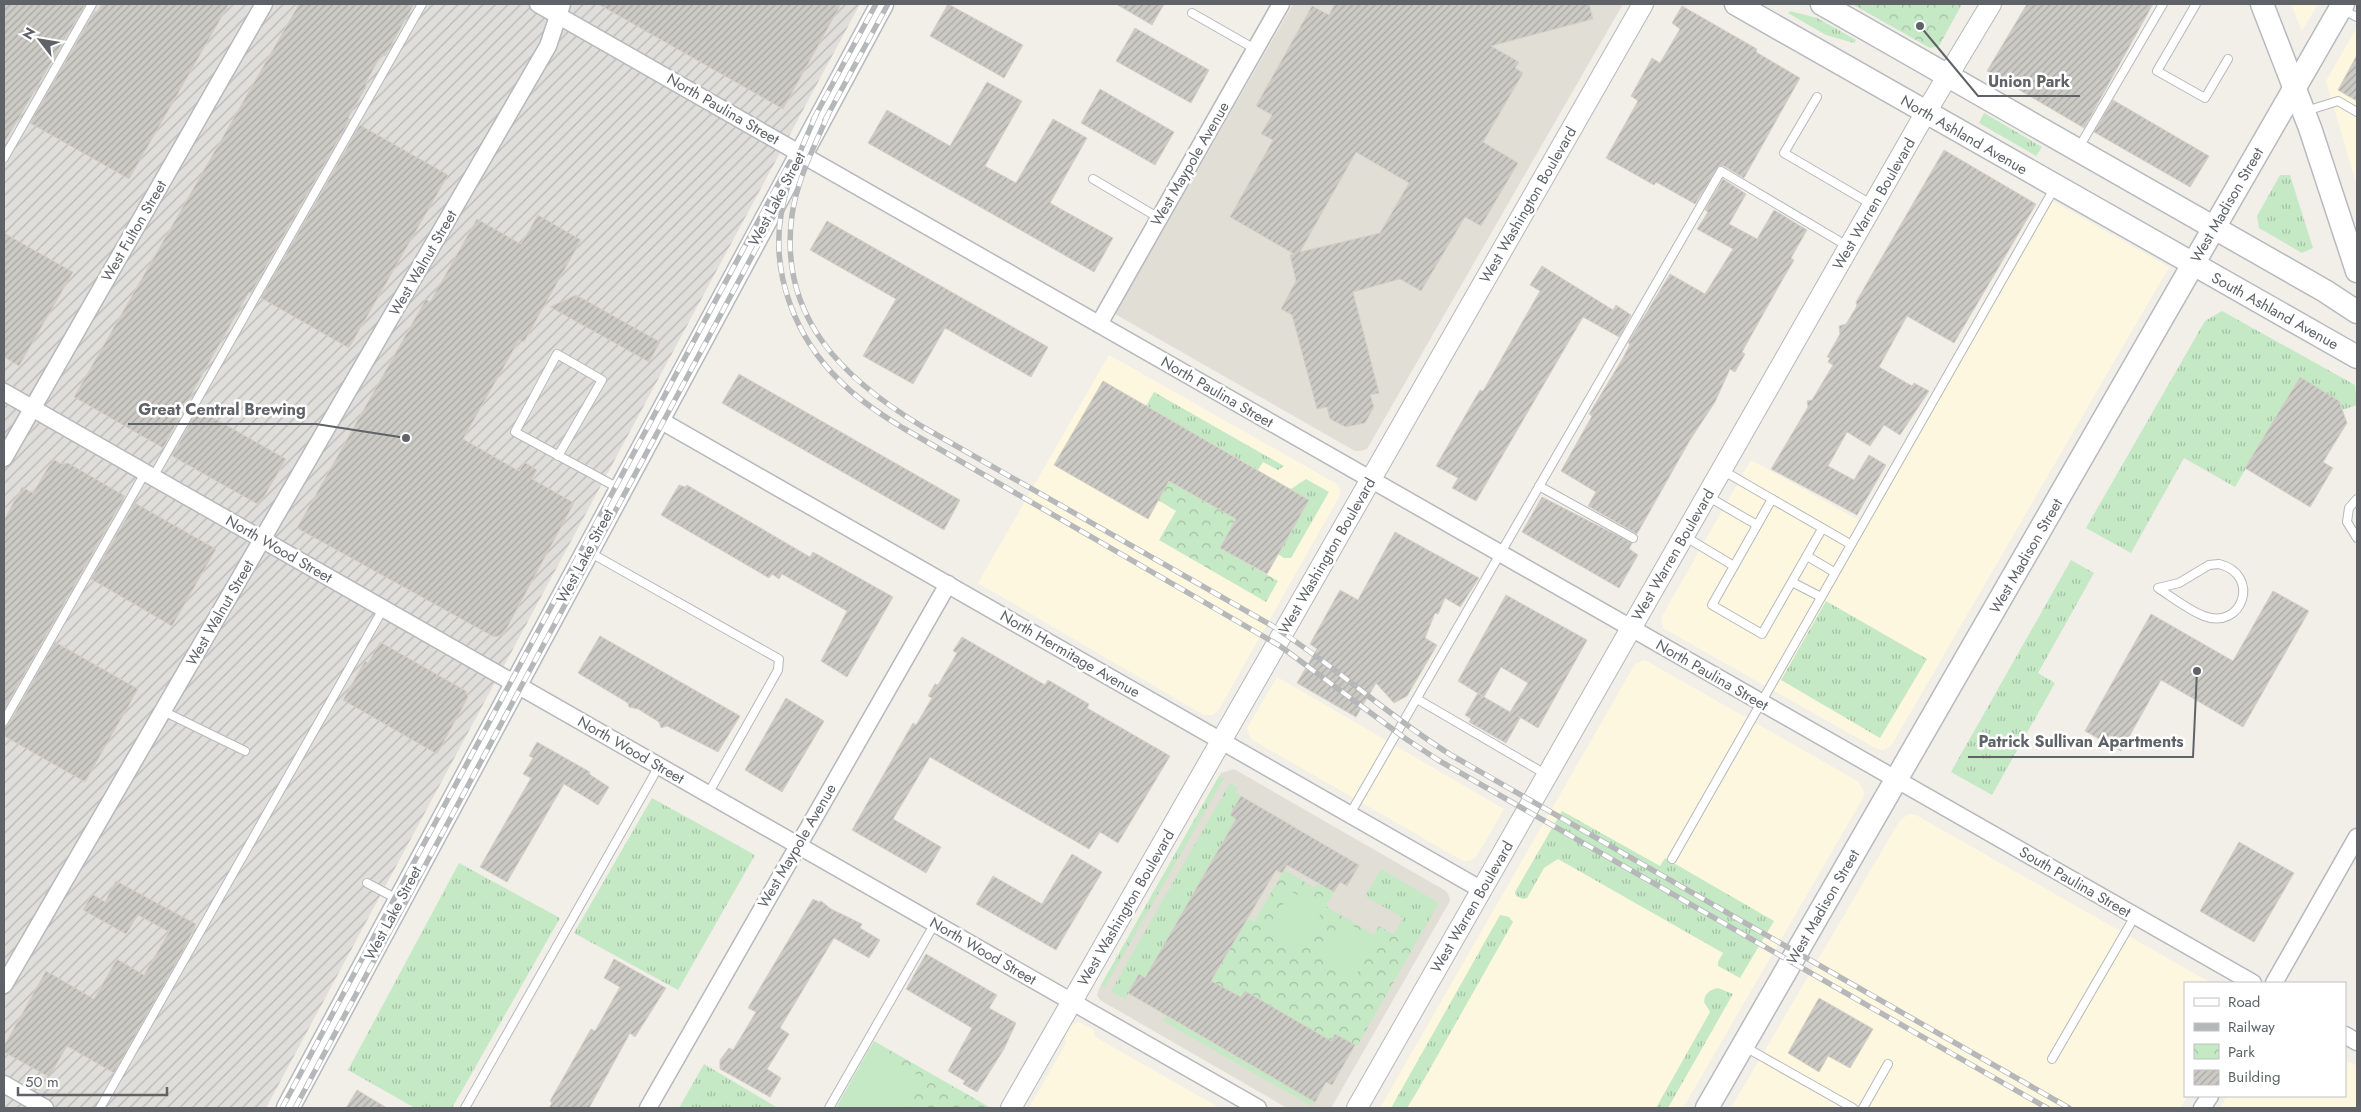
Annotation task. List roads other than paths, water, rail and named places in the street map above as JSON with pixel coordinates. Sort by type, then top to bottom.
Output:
[{"type":"main road","name":"West Lake Street","points":[[288,1108],[882,4]]},
{"type":"main road","name":"North Ashland Avenue","points":[[1736,4],[2193,265]]},
{"type":"main road","points":[[1822,4],[2325,291],[2357,312]]},
{"type":"main road","points":[[2262,4],[2304,112],[2357,271]]},
{"type":"main road","name":"West Madison Street","points":[[1707,1108],[2295,87],[2347,10]]},
{"type":"main road","name":"South Ashland Avenue","points":[[2193,265],[2357,357]]},
{"type":"street","name":"West Fulton Street","points":[[4,458],[264,4]]},
{"type":"street","name":"North Paulina Street","points":[[538,4],[560,10],[802,153],[1896,780]]},
{"type":"street","name":"West Maypole Avenue","points":[[1099,324],[1281,4]]},
{"type":"street","name":"West Washington Boulevard","points":[[1011,1108],[1643,4]]},
{"type":"street","name":"West Warren Boulevard","points":[[1357,1108],[1926,112],[1991,4]]},
{"type":"street","name":"West Walnut Street","points":[[4,985],[548,46],[560,10]]},
{"type":"street","name":"North Wood Street","points":[[4,392],[1258,1108]]},
{"type":"street","name":"North Hermitage Avenue","points":[[658,419],[1482,890]]},
{"type":"street","name":"West Maypole Avenue","points":[[648,1108],[948,584]]},
{"type":"street","name":"South Paulina Street","points":[[1896,780],[2251,982]]},
{"type":"street","points":[[2275,982],[2357,837]]},
{"type":"street","points":[[2346,1036],[2357,1042]]},
{"type":"street","points":[[4,1084],[45,1108]]},
{"type":"street","points":[[2202,1108],[2209,1097]]},
{"type":"lane","points":[[4,158],[92,4]]},
{"type":"lane","points":[[4,721],[422,4]]},
{"type":"lane","points":[[2077,150],[2163,4]]},
{"type":"lane","points":[[2196,4],[2157,71],[2205,98],[2228,59]]},
{"type":"lane","points":[[1192,13],[1255,49]]},
{"type":"lane","points":[[1817,97],[1784,153],[1873,205]]},
{"type":"lane","points":[[2304,112],[2338,101],[2357,112]]},
{"type":"lane","points":[[1350,814],[1721,171],[1849,247]]},
{"type":"lane","points":[[1093,179],[1159,218]]},
{"type":"lane","points":[[1672,858],[2055,187]]},
{"type":"lane","points":[[558,456],[602,380],[557,354],[514,432],[558,456],[621,489]]},
{"type":"lane","points":[[1722,470],[1850,544]]},
{"type":"lane","points":[[1539,486],[1633,538]]},
{"type":"lane","points":[[1707,496],[1757,526]]},
{"type":"lane","points":[[1772,499],[1712,605],[1762,634],[1822,529]]},
{"type":"lane","points":[[2357,499],[2349,508],[2347,522],[2357,538]]},
{"type":"lane","points":[[1684,536],[1734,566]]},
{"type":"lane","points":[[588,552],[779,659],[778,670],[708,794]]},
{"type":"lane","points":[[1807,556],[1834,572]]},
{"type":"lane","points":[[2219,564],[2229,566],[2238,573],[2242,582],[2243,593],[2240,604],[2233,614],[2220,619],[2204,616],[2158,588],[2179,583],[2209,565],[2219,564]]},
{"type":"lane","points":[[1792,582],[1820,597]]},
{"type":"lane","points":[[100,1108],[383,608]]},
{"type":"lane","points":[[1417,699],[1548,775]]},
{"type":"lane","points":[[163,710],[245,751]]},
{"type":"lane","points":[[465,1108],[659,766]]},
{"type":"lane","points":[[367,884],[400,901]]},
{"type":"lane","points":[[2052,1059],[2135,916]]},
{"type":"lane","points":[[829,1108],[935,924]]},
{"type":"lane","points":[[1743,1046],[1853,1108]]},
{"type":"lane","points":[[1863,1108],[1888,1064]]},
{"type":"railway","points":[[813,120],[876,4]]},
{"type":"railway","points":[[825,120],[888,4]]},
{"type":"railway","points":[[816,115],[787,189],[781,215],[780,260],[790,304],[810,345],[839,380],[861,400],[903,428],[1280,646],[1406,739],[1438,760],[2047,1108]]},
{"type":"railway","points":[[828,115],[807,164],[794,202],[790,251],[795,284],[806,314],[822,341],[843,366],[867,388],[923,427],[1271,625],[1294,640],[1405,724],[1451,755],[2069,1108]]},
{"type":"railway","points":[[282,1108],[790,162]]},
{"type":"railway","points":[[295,1108],[780,204]]},
{"type":"place","name":"Union Park","points":[[1920,26]]},
{"type":"place","name":"Great Central Brewing","points":[[406,438]]},
{"type":"place","name":"Patrick Sullivan Apartments","points":[[2197,671]]}]
